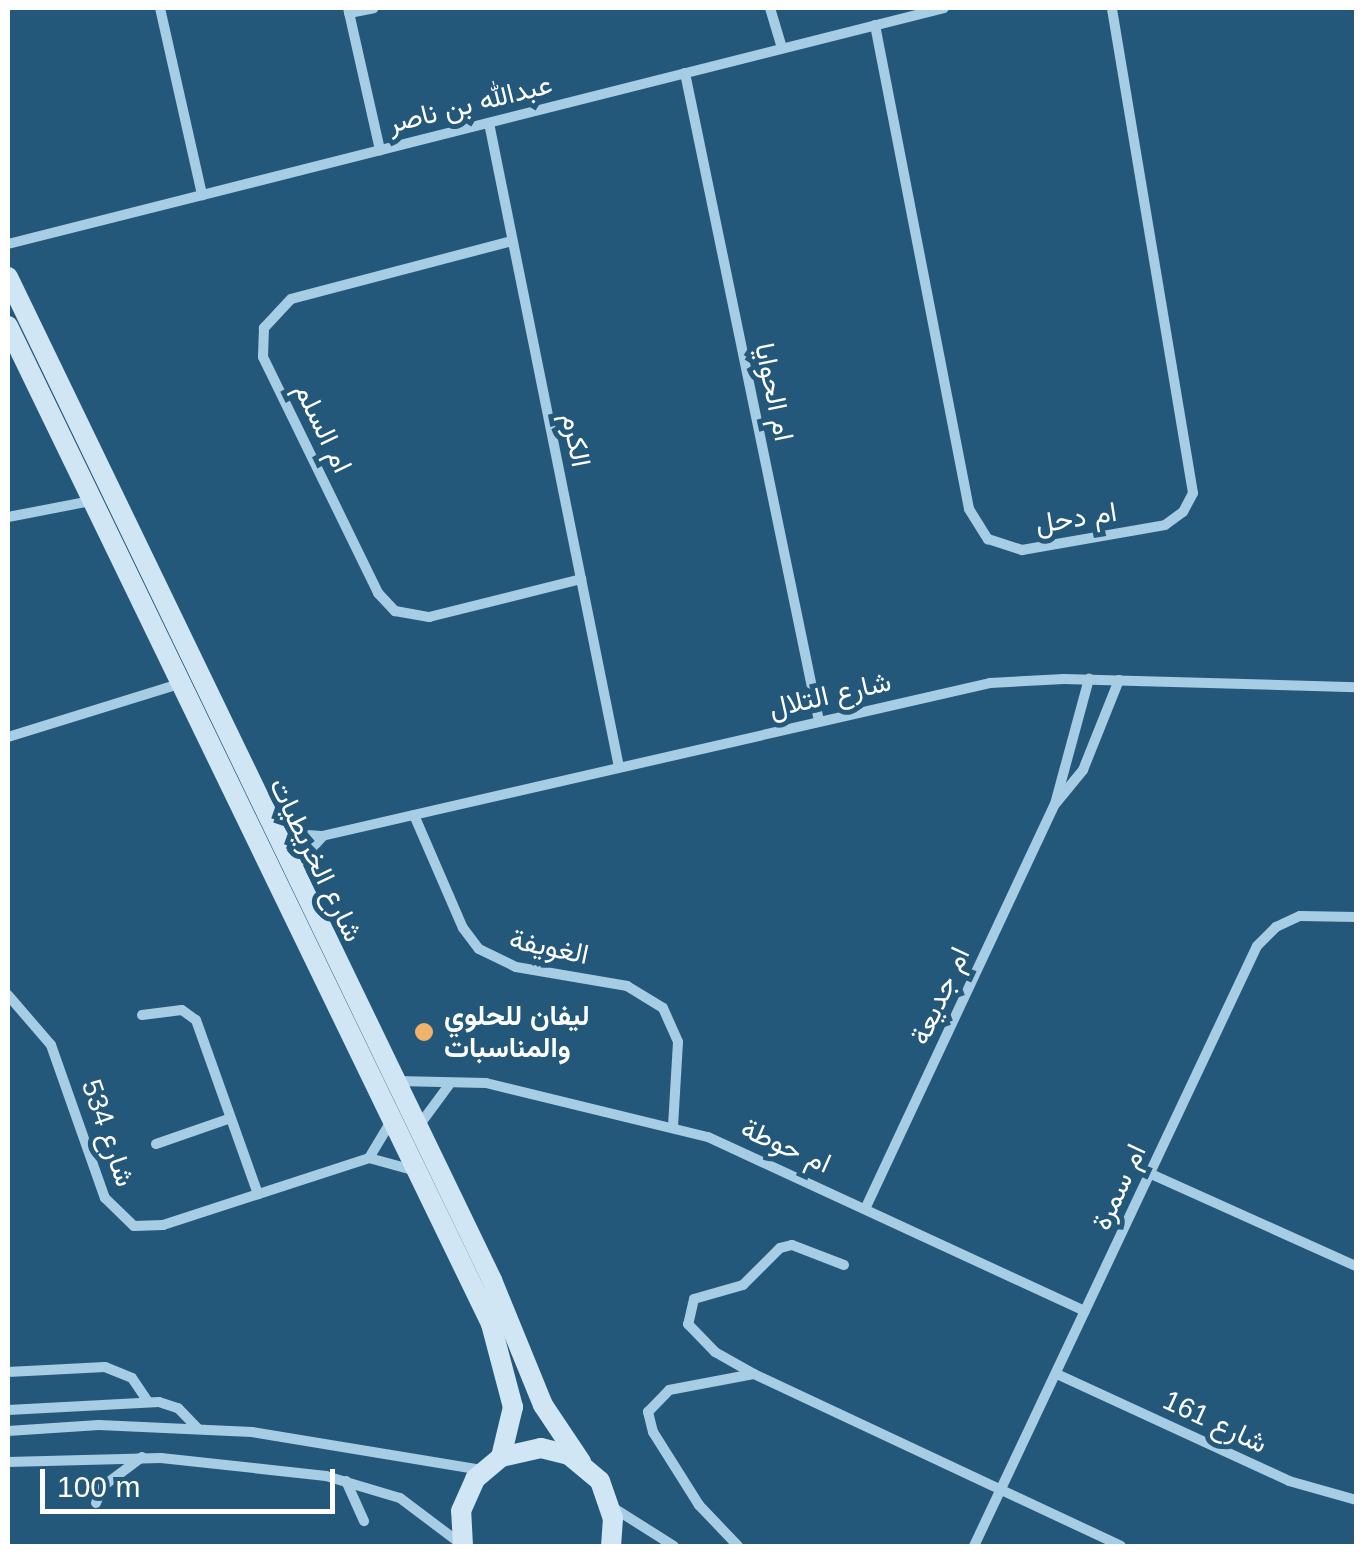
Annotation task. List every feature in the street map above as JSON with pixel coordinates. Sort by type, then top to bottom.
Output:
[{"type":"street","points":[[160,8],[202,195]]},
{"type":"street","points":[[374,8],[348,10],[380,150]]},
{"type":"street","points":[[770,8],[782,48]]},
{"type":"street","name":"عبدالله بن ناصر","points":[[8,244],[944,8]]},
{"type":"street","name":"ام دحل","points":[[876,25],[969,509],[988,539],[1022,550],[1164,525],[1183,512],[1195,482],[1112,8]]},
{"type":"street","name":"ام الحوايا","points":[[685,73],[819,720]]},
{"type":"street","name":"الكرم","points":[[489,122],[619,767]]},
{"type":"street","name":"ام السلم","points":[[512,242],[291,299],[269,318],[263,357],[378,593],[396,611],[429,616],[581,579]]},
{"type":"street","name":"شارع الخريطيات","points":[[8,278],[416,1131],[492,1280],[544,1405],[612,1506]]},
{"type":"street","name":"شارع الخريطيات","points":[[8,326],[500,1347],[513,1408],[501,1457]]},
{"type":"street","points":[[8,517],[91,501]]},
{"type":"street","name":"شارع التلال","points":[[272,832],[322,836],[978,685],[1089,679],[1356,687]]},
{"type":"street","name":"ام جديعة","points":[[866,1208],[1055,804],[1089,679]]},
{"type":"street","name":"ام جديعة","points":[[1055,804],[1083,770],[1119,680]]},
{"type":"street","points":[[8,737],[179,684]]},
{"type":"street","name":"الغويفة","points":[[414,815],[463,928],[480,949],[516,967],[640,990],[675,1030],[673,1125]]},
{"type":"street","points":[[293,875],[301,854],[322,836]]},
{"type":"street","name":"ام سمرة","points":[[974,1546],[1266,936],[1300,916],[1356,916]]},
{"type":"street","name":"شارع 534","points":[[8,994],[59,1060],[116,1215],[154,1227],[369,1158]]},
{"type":"street","points":[[142,1015],[182,1010],[193,1016],[258,1194]]},
{"type":"street","name":"ام حوطة","points":[[391,1079],[450,1084],[486,1082],[673,1125],[866,1208],[1085,1311]]},
{"type":"street","points":[[416,1131],[450,1084]]},
{"type":"street","points":[[156,1144],[231,1118]]},
{"type":"street","points":[[390,1123],[369,1158],[413,1170]]},
{"type":"street","points":[[1151,1174],[1356,1266]]},
{"type":"street","points":[[844,1265],[786,1246],[743,1286],[690,1304],[693,1331],[754,1374],[1122,1546]]},
{"type":"street","points":[[8,1372],[105,1367],[132,1378],[148,1402]]},
{"type":"street","points":[[738,1546],[699,1505],[653,1432],[648,1412],[669,1390],[754,1374]]},
{"type":"street","name":"شارع 161","points":[[1059,1375],[1289,1481],[1356,1500]]},
{"type":"street","points":[[8,1410],[148,1402],[178,1408],[197,1428]]},
{"type":"street","points":[[8,1431],[197,1428],[312,1440],[482,1470]]},
{"type":"street","points":[[463,1546],[464,1500],[482,1470],[501,1457],[542,1448],[580,1462]]},
{"type":"street","points":[[8,1462],[142,1457],[345,1480],[400,1498],[463,1546]]},
{"type":"street","points":[[96,1503],[102,1487],[142,1457]]},
{"type":"street","points":[[345,1480],[364,1521]]},
{"type":"street","points":[[611,1546],[612,1506]]},
{"type":"street","points":[[612,1506],[674,1546]]},
{"type":"place","name":"ليفان للحلوي والمناسبات","points":[[424,1032]]}]
